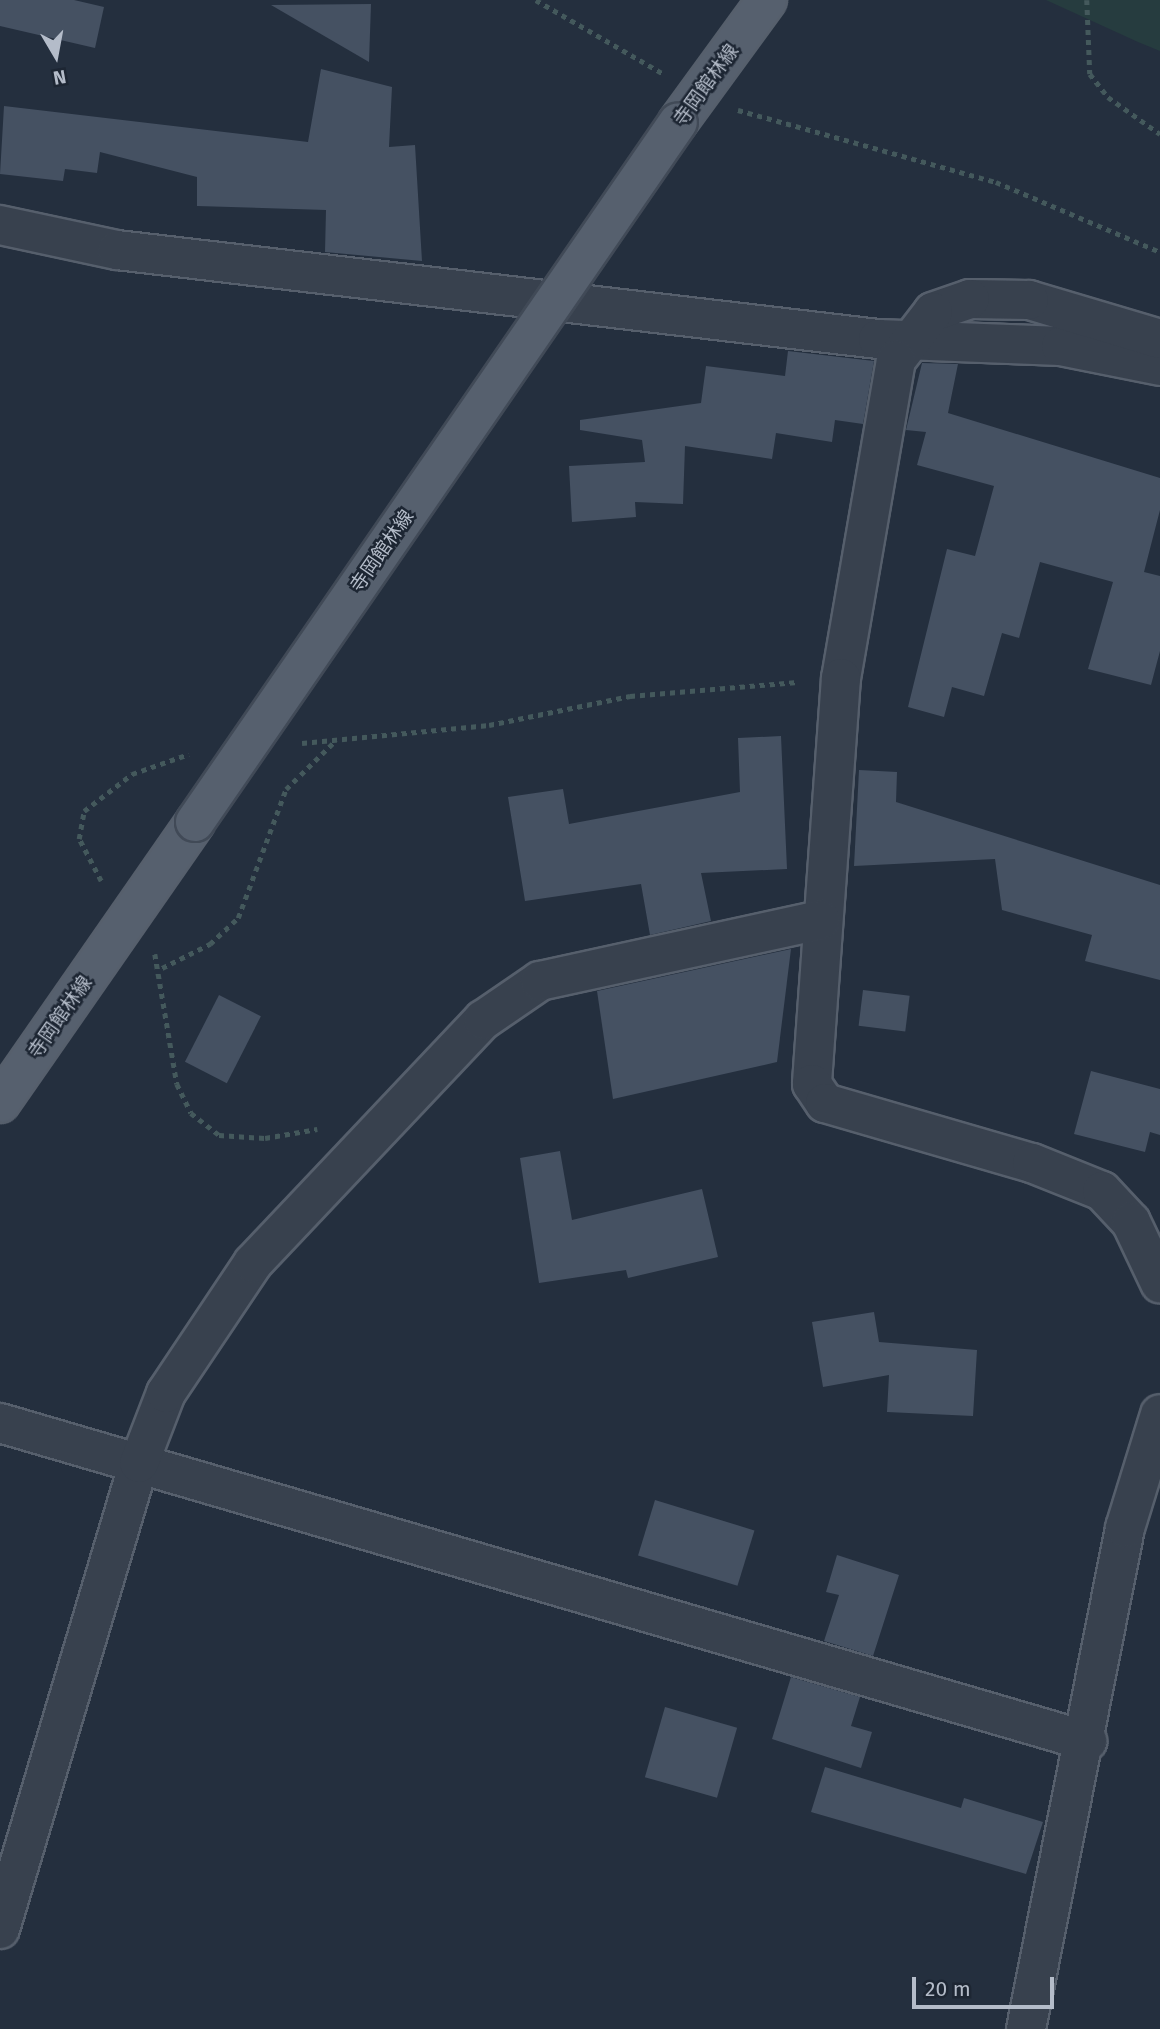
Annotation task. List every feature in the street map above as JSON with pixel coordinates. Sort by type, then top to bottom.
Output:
[{"type":"main road","name":"寺岡館林線","points":[[0,1102],[678,122],[767,0]]},
{"type":"street","points":[[0,225],[117,250],[908,340],[1061,346],[1160,366]]},
{"type":"street","points":[[1160,339],[1029,300],[970,299],[933,312],[908,340],[895,360],[841,678],[820,920],[812,1084],[825,1103],[1032,1163],[1160,1214]]},
{"type":"street","points":[[0,1929],[139,1463],[166,1393],[253,1263],[506,1002],[540,981],[602,964],[820,920]]},
{"type":"street","points":[[1102,1191],[1130,1222],[1160,1283]]},
{"type":"street","points":[[1026,2029],[1087,1741],[1125,1528],[1160,1414]]},
{"type":"street","points":[[0,1423],[1087,1741]]},
{"type":"path","points":[[536,0],[672,79]]},
{"type":"path","points":[[1087,0],[1090,74],[1108,97],[1160,134]]},
{"type":"path","points":[[728,106],[996,182],[1160,252]]},
{"type":"path","points":[[297,744],[489,725],[630,696],[841,678]]},
{"type":"path","points":[[162,968],[210,944],[238,918],[286,789],[336,740]]},
{"type":"path","points":[[193,754],[132,774],[84,811],[79,839],[89,865],[132,913],[162,968],[177,1084],[204,1125],[219,1135],[265,1138],[324,1126]]},
{"type":"green space","points":[[1046,0],[1160,0],[1160,51],[1138,42]]},
{"type":"building","points":[[0,0],[74,0],[104,7],[95,48],[0,26]]},
{"type":"building","points":[[371,4],[369,62],[271,5]]},
{"type":"building","points":[[321,69],[392,87],[389,147],[415,145],[422,261],[325,252],[326,210],[197,206],[197,177],[100,152],[97,173],[65,169],[63,181],[0,174],[4,106],[308,142]]},
{"type":"building","points":[[788,351],[874,361],[863,424],[835,420],[832,442],[776,433],[772,459],[685,446],[683,504],[635,502],[636,517],[572,522],[569,466],[645,462],[642,440],[580,430],[580,420],[701,403],[706,366],[785,376]]},
{"type":"building","points":[[922,363],[958,364],[948,413],[1160,478],[1160,510],[1144,572],[1160,576],[1160,651],[1151,685],[1088,669],[1113,582],[1040,562],[1019,638],[1002,633],[984,696],[952,687],[944,717],[908,707],[947,549],[975,556],[994,486],[917,465],[926,432],[906,430]]},
{"type":"building","points":[[781,736],[787,869],[701,873],[711,921],[650,935],[641,884],[525,901],[508,797],[563,789],[569,824],[740,792],[738,738]]},
{"type":"building","points":[[859,770],[897,772],[896,802],[1160,885],[1160,980],[1085,961],[1092,935],[1002,910],[995,859],[854,866]]},
{"type":"building","points":[[791,949],[777,1062],[613,1099],[597,991]]},
{"type":"building","points":[[863,990],[910,996],[905,1031],[859,1026]]},
{"type":"building","points":[[219,995],[261,1016],[227,1083],[185,1062]]},
{"type":"building","points":[[1091,1071],[1160,1089],[1160,1135],[1150,1132],[1145,1152],[1074,1134]]},
{"type":"building","points":[[560,1151],[572,1220],[702,1189],[718,1257],[628,1278],[626,1270],[539,1283],[520,1158]]},
{"type":"building","points":[[874,1312],[879,1342],[977,1350],[973,1416],[887,1412],[889,1375],[823,1387],[812,1322]]},
{"type":"building","points":[[655,1500],[754,1530],[737,1586],[638,1555]]},
{"type":"building","points":[[837,1555],[899,1575],[873,1656],[824,1641],[839,1595],[826,1592]]},
{"type":"building","points":[[791,1677],[860,1697],[851,1726],[872,1732],[861,1768],[772,1739]]},
{"type":"building","points":[[665,1707],[737,1728],[717,1798],[645,1777]]},
{"type":"building","points":[[825,1767],[961,1808],[964,1798],[1043,1822],[1026,1874],[811,1812]]}]
